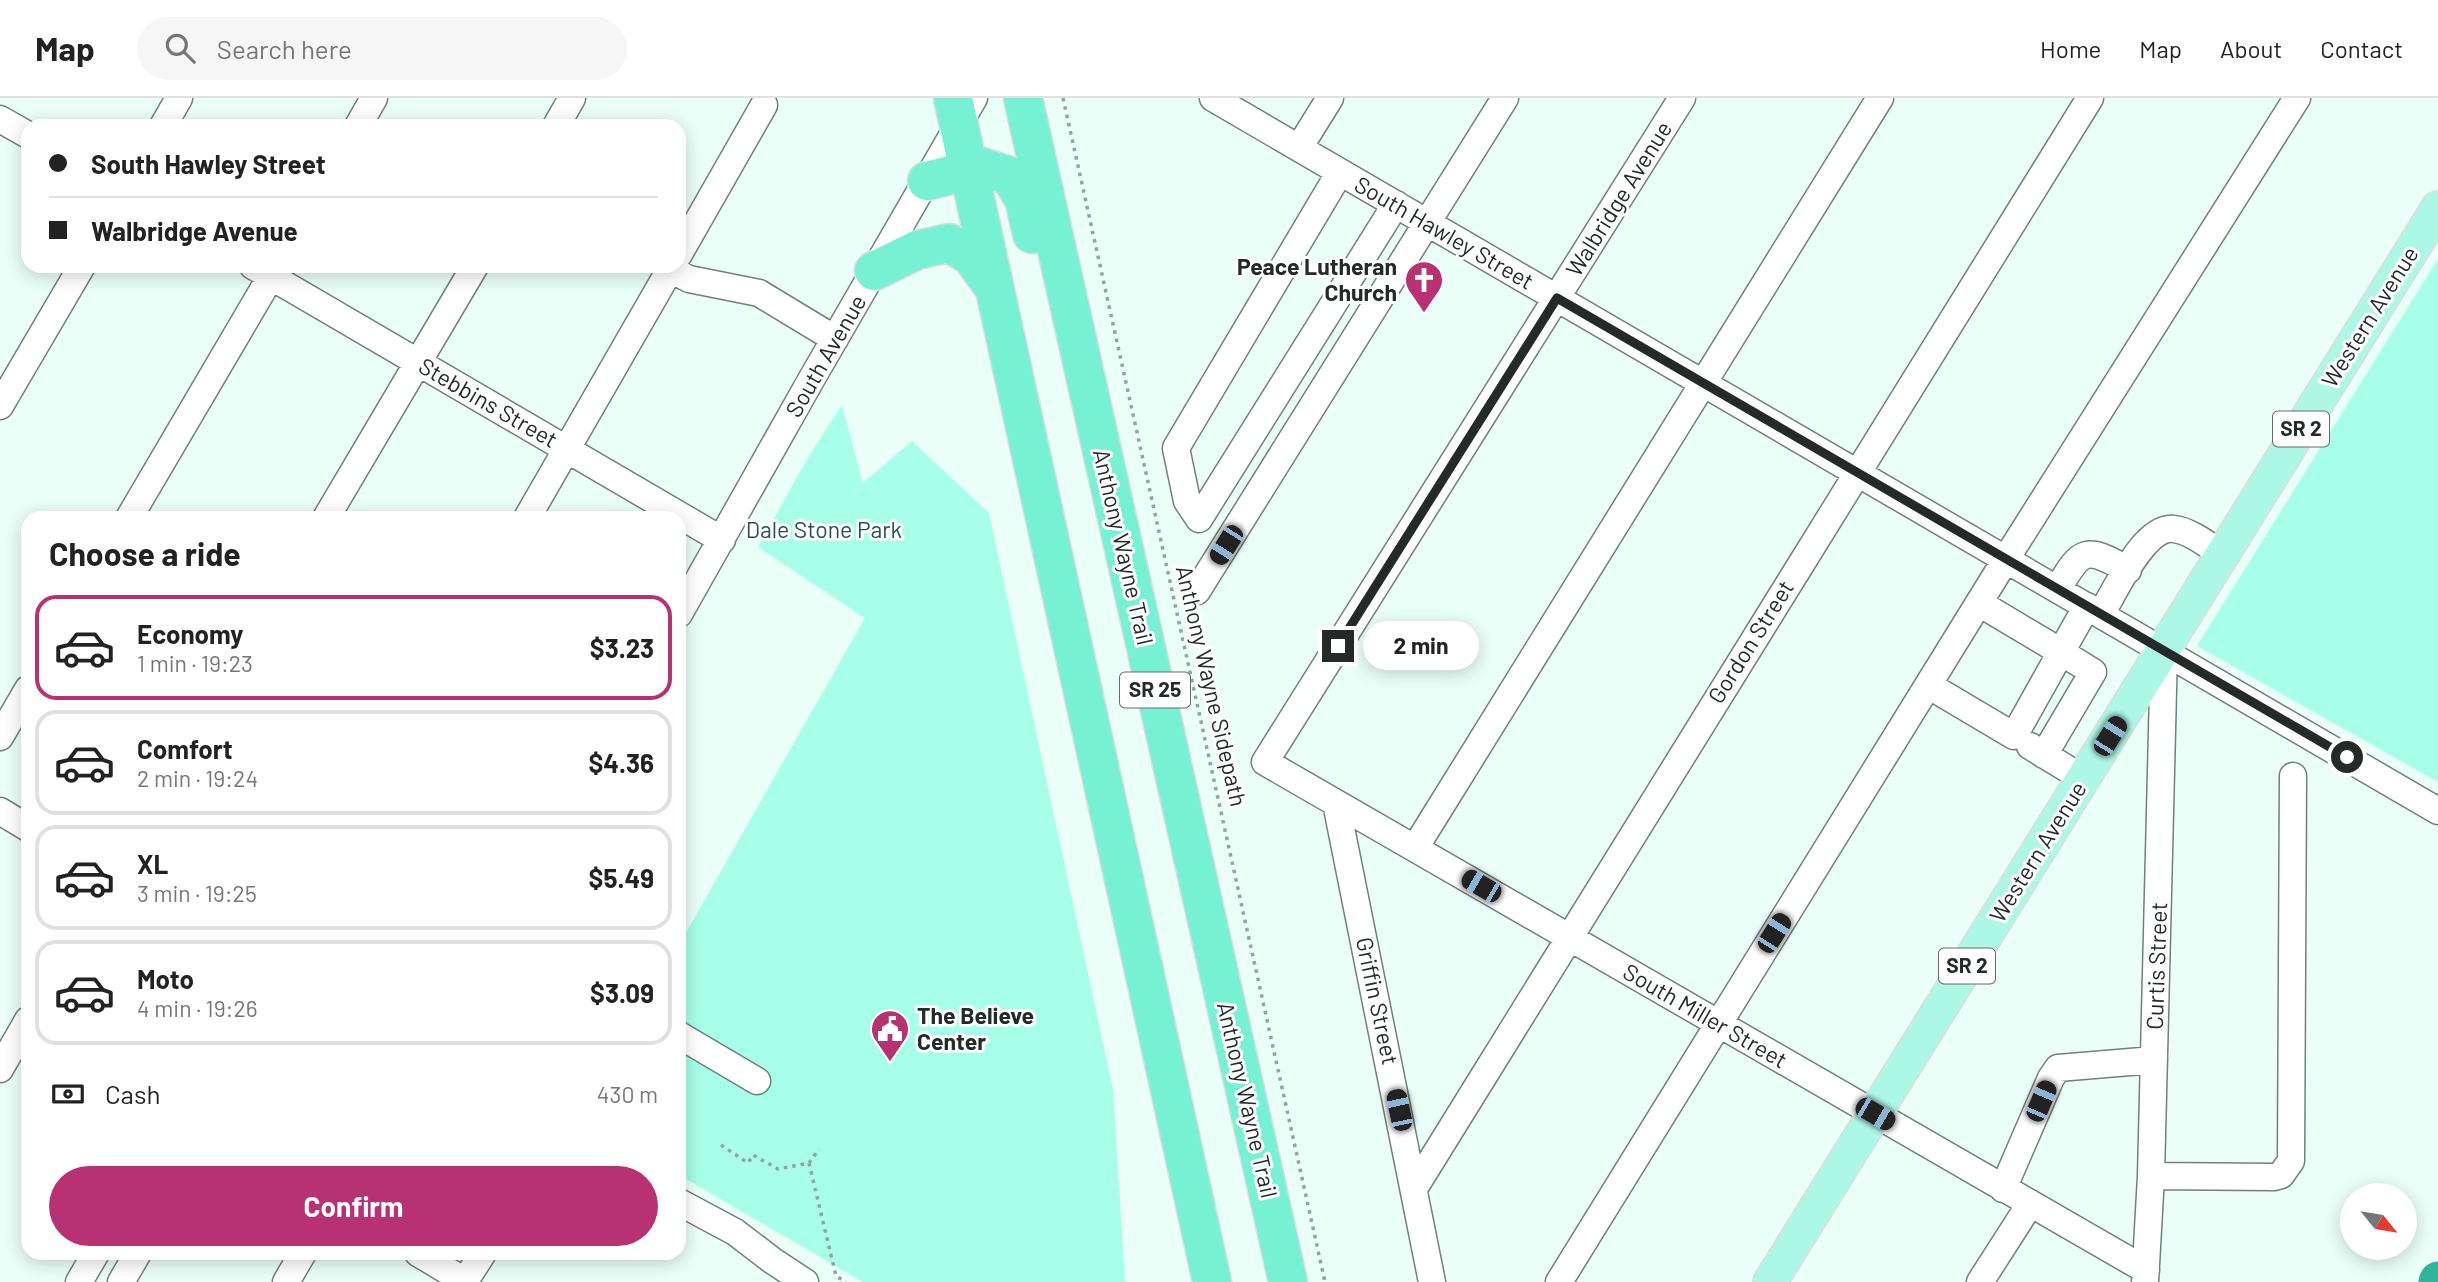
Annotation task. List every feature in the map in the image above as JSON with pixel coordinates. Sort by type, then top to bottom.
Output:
[{"type":"highway","name":"Anthony Wayne Trail","points":[[1023,98],[1288,1282]]},
{"type":"highway","name":"SR 25","points":[[962,107],[968,169],[1212,1282]]},
{"type":"highway","points":[[926,181],[982,167],[1010,176],[1024,199],[1057,346],[1087,384]]},
{"type":"highway","points":[[874,271],[917,250],[949,243],[971,256],[994,288]]},
{"type":"main road","name":"Western Avenue","points":[[1770,1282],[2438,208]]},
{"type":"street","points":[[167,119],[180,98]]},
{"type":"street","points":[[362,119],[374,98]]},
{"type":"street","points":[[560,119],[572,98]]},
{"type":"street","name":"South Hawley Street","points":[[1213,98],[2438,811]]},
{"type":"street","points":[[1298,148],[1330,98]]},
{"type":"street","points":[[1197,591],[1505,98]]},
{"type":"street","name":"Walbridge Avenue","points":[[1265,762],[1682,98]]},
{"type":"street","points":[[1415,848],[1880,98]]},
{"type":"street","name":"Gordon Street","points":[[1415,1187],[2090,98]]},
{"type":"street","points":[[1559,1282],[2006,559],[2297,98]]},
{"type":"street","points":[[686,242],[764,106]]},
{"type":"street","name":"South Avenue","points":[[686,602],[926,181],[962,107]]},
{"type":"street","points":[[0,119],[21,131]]},
{"type":"street","points":[[1340,172],[1175,448],[1187,501],[1199,519],[1396,204]]},
{"type":"street","points":[[0,406],[78,273]]},
{"type":"street","points":[[133,511],[265,273]]},
{"type":"street","name":"Stebbins Street","points":[[272,273],[419,363],[672,511]]},
{"type":"street","points":[[330,511],[471,273]]},
{"type":"street","points":[[531,511],[668,273]]},
{"type":"street","points":[[683,273],[688,279],[759,293],[835,338]]},
{"type":"street","name":"Stebbins Street","points":[[686,519],[722,540]]},
{"type":"street","points":[[2014,736],[2061,652],[2128,570],[2143,545],[2157,533],[2172,528],[2186,533],[2223,555]]},
{"type":"street","points":[[2058,589],[2073,561],[2084,554],[2096,554],[2128,570]]},
{"type":"street","points":[[1979,603],[2093,672],[2044,755]]},
{"type":"street","name":"Curtis Street","points":[[2146,1276],[2151,1176],[2164,650]]},
{"type":"street","points":[[1928,685],[2084,779]]},
{"type":"street","points":[[0,737],[21,701]]},
{"type":"street","name":"South Miller Street","points":[[1265,762],[2003,1188],[2146,1276]]},
{"type":"street","points":[[2151,1176],[2274,1177],[2281,1175],[2291,1161],[2293,776]]},
{"type":"street","name":"Griffin Street","points":[[1336,803],[1432,1282]]},
{"type":"street","points":[[0,811],[21,824]]},
{"type":"street","points":[[0,1069],[21,1032]]},
{"type":"street","points":[[686,1039],[757,1081]]},
{"type":"street","points":[[2003,1188],[2051,1078],[2058,1068],[2154,1060]]},
{"type":"street","points":[[1980,1282],[2030,1204]]},
{"type":"street","points":[[686,1206],[735,1232],[805,1282]]},
{"type":"street","points":[[79,1282],[92,1260]]},
{"type":"street","points":[[121,1282],[134,1260]]},
{"type":"street","points":[[286,1282],[299,1260]]},
{"type":"street","points":[[429,1260],[459,1280],[477,1260]]},
{"type":"path","name":"Anthony Wayne Sidepath","points":[[1063,98],[1325,1282]]},
{"type":"path","points":[[721,1145],[747,1163],[753,1155],[778,1170],[809,1163],[819,1149]]},
{"type":"path","points":[[809,1163],[836,1276],[846,1282]]},
{"type":"green space","points":[[2438,259],[2438,782],[2197,646]]},
{"type":"green space","name":"Dale Stone Park","points":[[842,405],[863,483],[912,441],[989,513],[1113,1089],[1125,1282],[863,1282],[686,1179],[686,933],[865,618],[758,547],[809,456]]},
{"type":"place","name":"Peace Lutheran Church","points":[[1424,314]]},
{"type":"place","name":"The Believe Center","points":[[890,1063]]},
{"type":"route","points":[[1338,646],[1557,298],[2347,757]]}]
